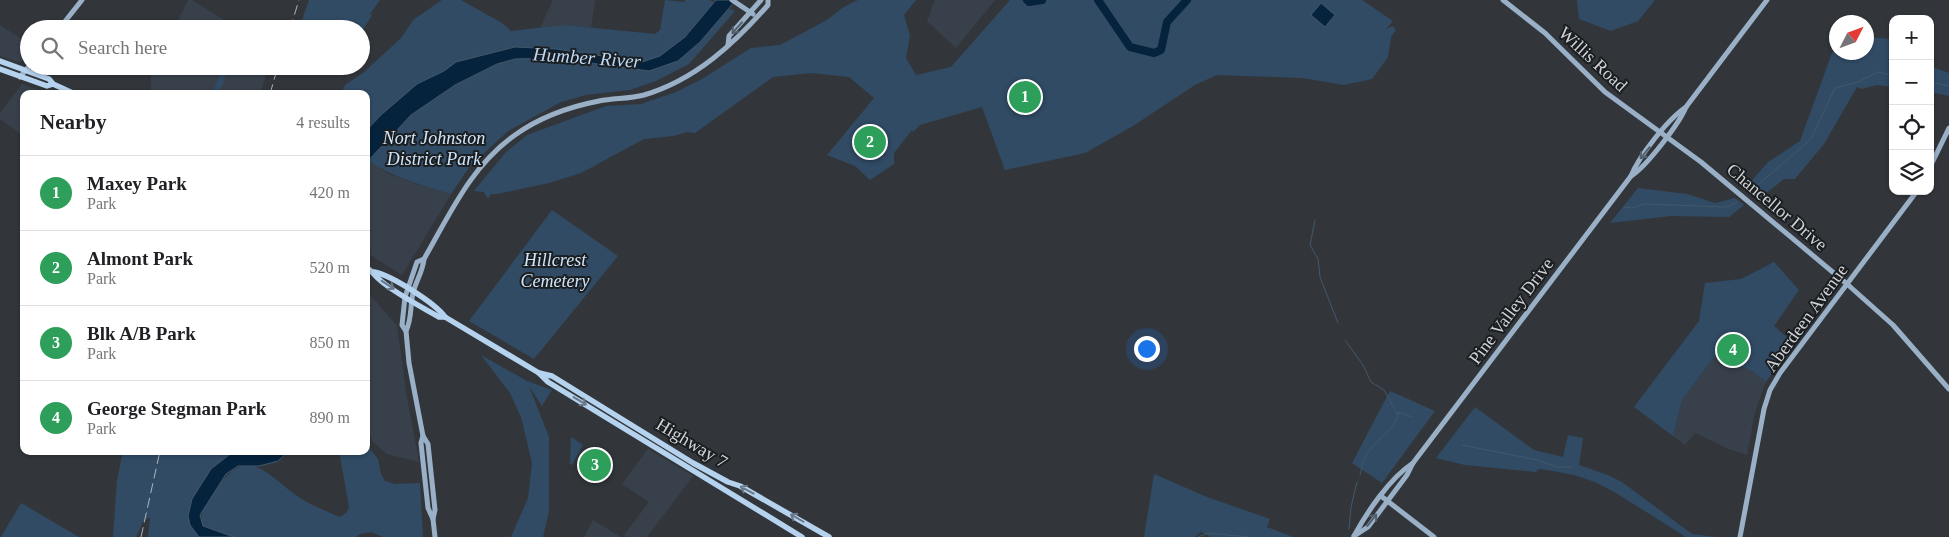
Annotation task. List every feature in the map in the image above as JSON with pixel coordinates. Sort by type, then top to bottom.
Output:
[{"type":"main road","points":[[66,20],[82,0]]},
{"type":"main road","points":[[732,0],[757,17]]},
{"type":"main road","points":[[728,45],[729,36],[761,0]]},
{"type":"main road","points":[[435,537],[433,519],[435,510],[428,444],[423,436],[409,363],[406,331],[402,325],[405,297],[424,266],[424,259],[455,203],[480,166],[515,135],[545,116],[599,101],[633,97],[685,78],[735,41],[768,5],[768,0]]},
{"type":"main road","name":"Willis Road","points":[[1503,0],[1545,33],[1605,92],[1667,136]]},
{"type":"main road","name":"Pine Valley Drive","points":[[1631,176],[1641,170],[1682,118],[1686,107],[1767,0]]},
{"type":"main road","points":[[0,61],[20,66]]},
{"type":"main road","points":[[0,69],[47,86],[53,84]]},
{"type":"main road","points":[[41,75],[49,79],[53,84],[66,90]]},
{"type":"main road","name":"Pine Valley Drive","points":[[1353,537],[1368,527],[1407,476],[1413,463],[1631,176],[1636,164],[1676,114],[1686,107]]},
{"type":"main road","points":[[1934,159],[1949,128]]},
{"type":"main road","name":"Chancellor Drive","points":[[1667,136],[1848,284],[1893,325],[1949,389]]},
{"type":"main road","name":"Aberdeen Avenue","points":[[1740,537],[1768,395],[1780,373],[1914,195]]},
{"type":"main road","name":"Highway 7","points":[[370,270],[384,274],[441,311],[445,317],[540,373],[552,376],[694,463],[756,495],[829,537]]},
{"type":"main road","name":"Highway 7","points":[[374,272],[379,279],[405,297],[439,317],[445,317]]},
{"type":"main road","points":[[406,331],[409,324],[410,290]]},
{"type":"main road","name":"Highway 7","points":[[540,373],[548,382],[802,537]]},
{"type":"main road","name":"Pine Valley Drive","points":[[1353,537],[1361,522],[1400,471],[1413,463]]},
{"type":"main road","points":[[1381,496],[1434,537]]},
{"type":"shaded area","points":[[188,0],[192,0],[224,20],[178,20]]},
{"type":"shaded area","points":[[553,0],[595,0],[591,28],[564,25],[540,28]]},
{"type":"shaded area","points":[[935,0],[995,0],[956,48],[927,21]]},
{"type":"shaded area","points":[[0,25],[20,38],[20,62],[0,56]]},
{"type":"shaded area","points":[[151,75],[266,75],[261,90],[151,90]]},
{"type":"shaded area","points":[[22,84],[39,90],[20,90],[20,133],[0,119],[0,113]]},
{"type":"shaded area","points":[[370,162],[389,174],[451,194],[402,275],[370,255]]},
{"type":"shaded area","points":[[370,295],[397,326],[406,392],[419,462],[387,454],[372,441],[370,434]]},
{"type":"shaded area","points":[[1714,357],[1751,370],[1766,382],[1755,412],[1747,455],[1695,433],[1685,445],[1673,436],[1682,400]]},
{"type":"shaded area","points":[[648,449],[693,476],[647,537],[626,537],[624,535],[649,502],[622,484]]},
{"type":"shaded area","points":[[593,520],[621,537],[584,537]]},
{"type":"green space","points":[[309,0],[380,0],[370,14],[372,15],[369,20],[302,20]]},
{"type":"green space","points":[[442,0],[461,0],[502,23],[511,31],[564,25],[655,34],[660,30],[665,0],[684,2],[686,0],[709,0],[714,2],[685,37],[660,56],[642,62],[556,49],[515,47],[456,62],[444,71],[417,84],[370,127],[370,90],[343,90],[345,85],[360,75],[370,75],[370,67],[402,37],[413,20]]},
{"type":"green space","points":[[858,0],[916,0],[904,15],[910,36],[906,58],[916,75],[951,67],[1010,0],[1362,0],[1393,21],[1386,29],[1393,26],[1396,30],[1391,37],[1388,57],[1372,79],[1344,85],[1302,78],[1217,75],[1195,85],[1133,126],[1085,153],[1005,170],[982,107],[920,125],[913,132],[912,130],[894,153],[894,164],[870,180],[855,166],[827,155],[874,98],[849,77],[811,73],[773,77],[695,133],[687,132],[673,136],[644,139],[581,173],[549,183],[491,194],[488,199],[484,192],[474,191],[506,152],[527,135],[606,106],[641,104],[676,92],[702,79],[751,48],[780,45],[827,20],[842,8]]},
{"type":"green space","points":[[1577,0],[1655,0],[1638,21],[1611,31],[1579,19]]},
{"type":"green space","name":"Nort Johnston District Park","points":[[729,9],[735,11],[689,64],[656,81],[630,90],[586,95],[561,102],[508,131],[470,166],[451,194],[398,177],[370,162],[370,159],[411,115],[455,85],[497,64],[515,59],[554,58],[649,71],[700,42]]},
{"type":"green space","points":[[1874,38],[1889,39],[1889,86],[1877,85],[1862,89],[1857,87],[1824,144],[1795,179],[1784,179],[1760,198],[1747,186],[1768,162],[1800,141],[1829,60],[1874,60]]},
{"type":"green space","points":[[1934,67],[1949,73],[1949,96],[1934,93]]},
{"type":"green space","points":[[220,75],[226,75],[220,90],[214,90]]},
{"type":"green space","points":[[1638,188],[1687,194],[1715,203],[1735,198],[1744,205],[1729,217],[1671,216],[1610,223]]},
{"type":"green space","name":"Hillcrest Cemetery","points":[[552,210],[618,256],[534,359],[469,321]]},
{"type":"green space","points":[[1774,262],[1799,290],[1774,326],[1794,343],[1766,382],[1751,370],[1714,357],[1682,400],[1673,436],[1634,407],[1699,321],[1705,283],[1741,279]]},
{"type":"green space","points":[[481,355],[527,381],[552,390],[542,406],[529,386],[549,437],[549,511],[543,537],[511,537],[528,498],[532,463],[521,417],[510,393]]},
{"type":"green space","points":[[1390,391],[1435,411],[1382,483],[1352,463]]},
{"type":"green space","points":[[1475,407],[1534,450],[1563,457],[1568,435],[1583,438],[1579,465],[1622,482],[1692,534],[1716,537],[1686,537],[1616,493],[1595,482],[1574,475],[1539,469],[1536,472],[1465,465],[1436,458]]},
{"type":"green space","points":[[571,437],[583,445],[572,465],[570,464]]},
{"type":"green space","points":[[370,449],[378,459],[381,474],[385,481],[395,484],[420,483],[423,537],[383,537],[371,532],[360,534],[356,537],[234,537],[202,526],[201,520],[203,510],[217,488],[228,475],[238,468],[247,465],[257,467],[266,472],[297,496],[339,517],[347,512],[349,507],[340,455],[370,455]]},
{"type":"green space","points":[[598,452],[605,456],[591,478],[585,474]]},
{"type":"green space","points":[[122,455],[229,455],[211,469],[192,499],[188,515],[190,525],[199,537],[148,537],[150,518],[148,518],[143,522],[136,537],[113,537],[117,480]]},
{"type":"green space","points":[[1154,474],[1207,497],[1270,519],[1267,527],[1293,537],[1210,537],[1201,532],[1195,537],[1144,537]]},
{"type":"green space","points":[[21,503],[79,537],[1,537]]},
{"type":"water","name":"Humber River","points":[[716,0],[736,0],[700,42],[678,61],[649,71],[554,58],[515,59],[497,64],[455,85],[411,115],[370,159],[370,127],[417,84],[444,71],[456,62],[515,47],[556,49],[642,62],[660,56],[685,37]]},
{"type":"water","points":[[1321,3],[1335,15],[1325,27],[1311,15]]},
{"type":"water","points":[[229,455],[285,455],[278,461],[259,466],[238,466],[226,474],[200,515],[203,526],[234,537],[199,537],[190,525],[188,516],[192,499],[211,469]]},
{"type":"waterway","points":[[1027,0],[1029,2],[1042,0]]},
{"type":"waterway","points":[[1098,0],[1130,47],[1154,53],[1161,50],[1167,22],[1187,0]]},
{"type":"waterway","points":[[1753,189],[1811,139],[1835,88],[1858,82],[1878,72],[1889,75]]},
{"type":"waterway","points":[[1934,83],[1949,86]]},
{"type":"waterway","points":[[1624,207],[1632,208],[1644,204],[1727,207],[1737,202]]},
{"type":"waterway","points":[[1315,220],[1310,245],[1318,259],[1320,277],[1338,323]]},
{"type":"waterway","points":[[1345,340],[1363,365],[1371,382],[1384,390],[1398,415],[1390,428],[1368,453],[1360,475]]},
{"type":"waterway","points":[[1398,415],[1399,412],[1412,417]]},
{"type":"waterway","points":[[1462,445],[1538,460],[1557,467],[1573,467]]},
{"type":"waterway","points":[[1349,529],[1351,507],[1357,482]]},
{"type":"waterway","points":[[1198,537],[1208,533],[1249,537]]},
{"type":"railway","points":[[293,20],[299,0]]},
{"type":"railway","points":[[271,90],[275,75]]},
{"type":"railway","points":[[141,537],[159,455]]},
{"type":"place","name":"Maxey Park","points":[[1025,97]]},
{"type":"place","name":"Almont Park","points":[[870,142]]},
{"type":"place","name":"George Stegman Park","points":[[1733,350]]},
{"type":"place","name":"Blk A/B Park","points":[[595,465]]}]
